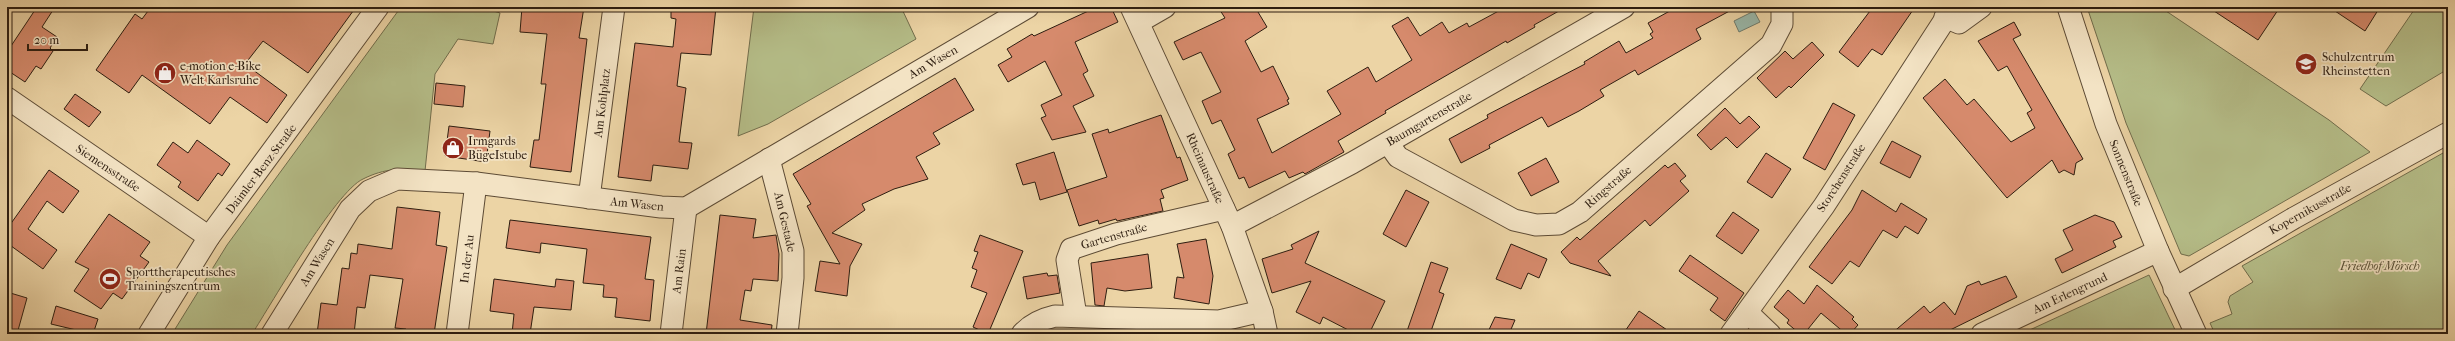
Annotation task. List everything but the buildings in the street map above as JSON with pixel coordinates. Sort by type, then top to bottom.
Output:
[{"type":"street","name":"Daimler-Benz-Straße","points":[[149,334],[209,237],[378,7]]},
{"type":"street","name":"Am Kohlplatz","points":[[589,198],[614,7]]},
{"type":"street","name":"Am Wasen","points":[[272,334],[350,208],[368,191],[397,179],[476,183],[661,207],[686,208],[1028,7]]},
{"type":"street","points":[[1135,15],[1164,7]]},
{"type":"street","name":"Baumgartenstraße","points":[[1228,217],[1388,143],[1624,7]]},
{"type":"street","name":"Ringstraße","points":[[1388,143],[1398,157],[1514,220],[1536,225],[1559,224],[1580,212],[1771,45],[1782,24],[1782,7]]},
{"type":"street","name":"Storchenstraße","points":[[1731,334],[1748,313],[1824,206],[1949,12],[1959,23],[1981,7]]},
{"type":"street","name":"Sonnenstraße","points":[[2068,7],[2106,124],[2158,251],[2196,334]]},
{"type":"street","name":"Rheinaustraße","points":[[1135,15],[1228,217],[1262,311],[1267,334]]},
{"type":"street","name":"Siemensstraße","points":[[7,98],[209,237]]},
{"type":"street","name":"Kopernikusstraße","points":[[2174,288],[2294,218],[2448,133]]},
{"type":"street","name":"Am Gestade","points":[[769,158],[793,251],[794,278],[787,334]]},
{"type":"street","name":"In der Au","points":[[457,334],[476,183]]},
{"type":"street","name":"Am Rain","points":[[671,334],[686,208]]},
{"type":"street","name":"Gartenstraße","points":[[1076,316],[1067,260],[1071,249],[1116,234],[1228,217]]},
{"type":"street","name":"Am Erlengrund","points":[[1982,334],[2158,251]]},
{"type":"street","points":[[1022,334],[1028,328],[1043,319],[1055,316],[1219,321],[1262,311]]},
{"type":"street","points":[[1748,313],[1770,334]]},
{"type":"green space","points":[[401,7],[481,7],[500,13],[493,44],[458,39],[435,74],[425,171],[401,169],[386,171],[371,175],[351,188],[337,204],[304,250],[252,334],[172,334],[227,245]]},
{"type":"green space","points":[[754,7],[901,7],[916,39],[768,124],[738,136]]},
{"type":"green space","points":[[2087,7],[2160,7],[2329,120],[2370,152],[2189,256],[2181,254],[2126,123]]},
{"type":"green space","points":[[2416,7],[2448,7],[2448,69],[2386,106],[2360,89]]},
{"type":"green space","name":"Friedhof Mörsch","points":[[2443,153],[2448,161],[2448,334],[2215,334],[2210,323],[2232,314],[2228,302],[2230,296],[2253,282],[2242,266]]},
{"type":"green space","points":[[2149,275],[2177,334],[2021,334]]},
{"type":"shaded area","points":[[1754,11],[1760,22],[1739,32],[1734,21]]},
{"type":"place","name":"Schulzentrum Rheinstetten","points":[[2306,64]]},
{"type":"place","name":"e-motion e-Bike Welt Karlsruhe","points":[[165,73]]},
{"type":"place","name":"Irmgards BügeIstube","points":[[453,148]]},
{"type":"place","name":"Sporttherapeutisches Trainingszentrum","points":[[110,279]]}]
